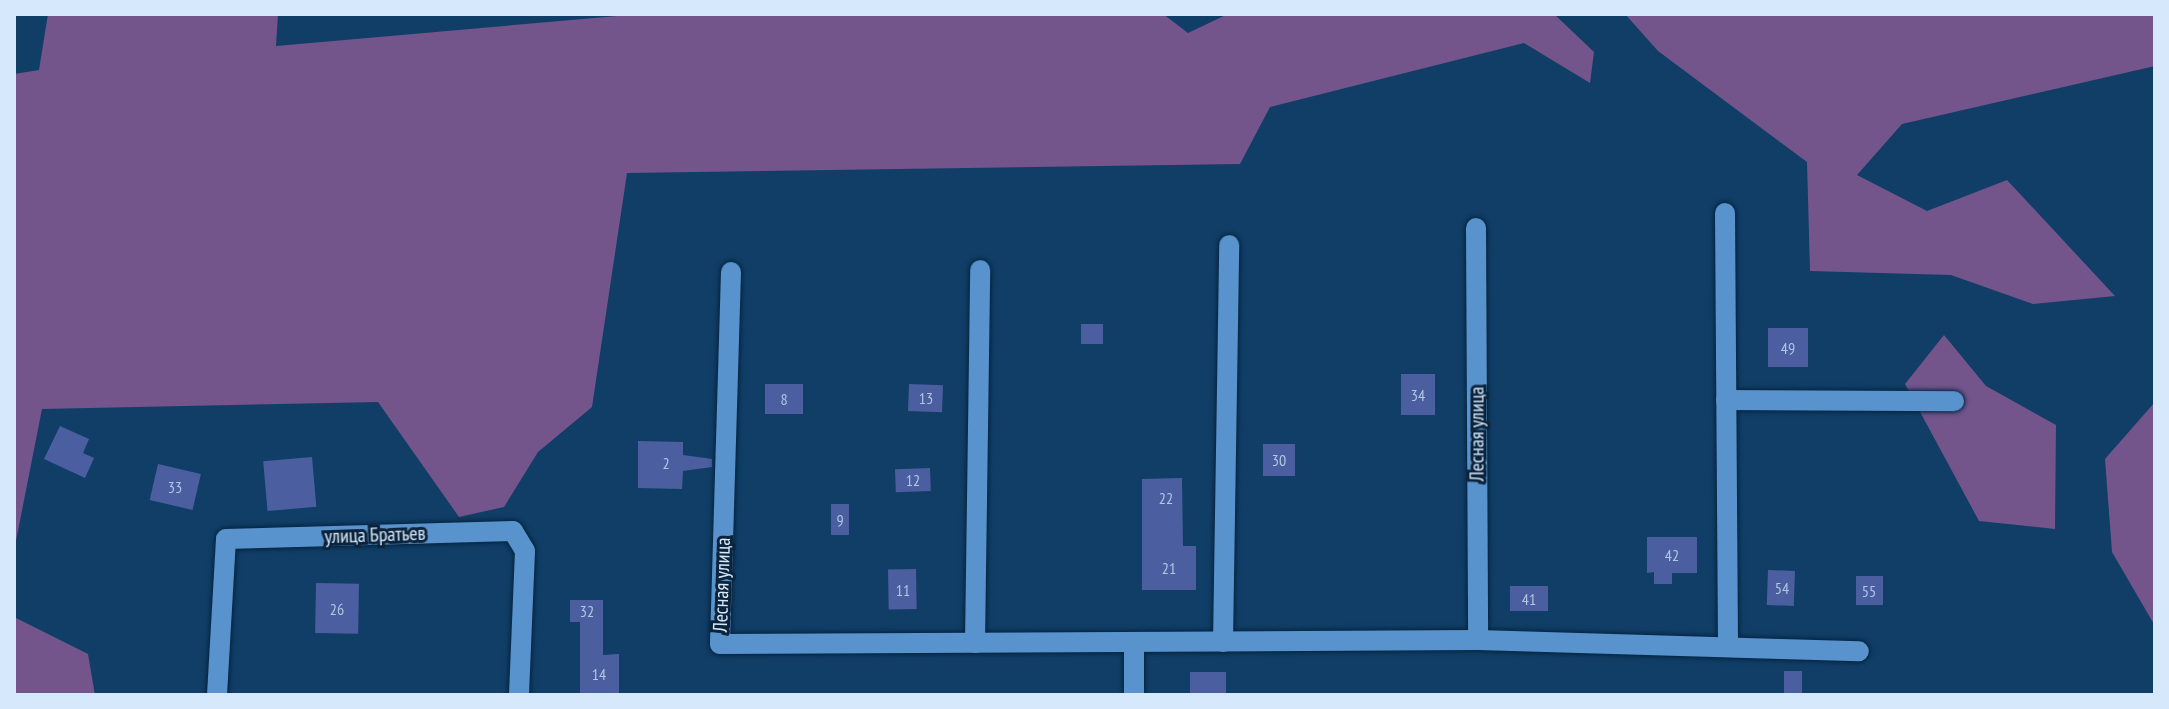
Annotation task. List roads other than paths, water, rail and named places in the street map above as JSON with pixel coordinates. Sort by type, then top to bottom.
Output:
[{"type":"street","points":[[1725,213],[1728,647]]},
{"type":"street","name":"Лесная улица","points":[[1476,228],[1478,640]]},
{"type":"street","points":[[1223,642],[1229,245]]},
{"type":"street","points":[[975,643],[980,270]]},
{"type":"street","name":"Лесная улица","points":[[731,272],[720,644],[1478,640],[1859,651]]},
{"type":"street","points":[[1726,400],[1954,401]]},
{"type":"street","name":"улица Братьев","points":[[217,695],[226,539],[513,531],[525,551],[519,695]]},
{"type":"street","points":[[1134,643],[1134,695]]}]
